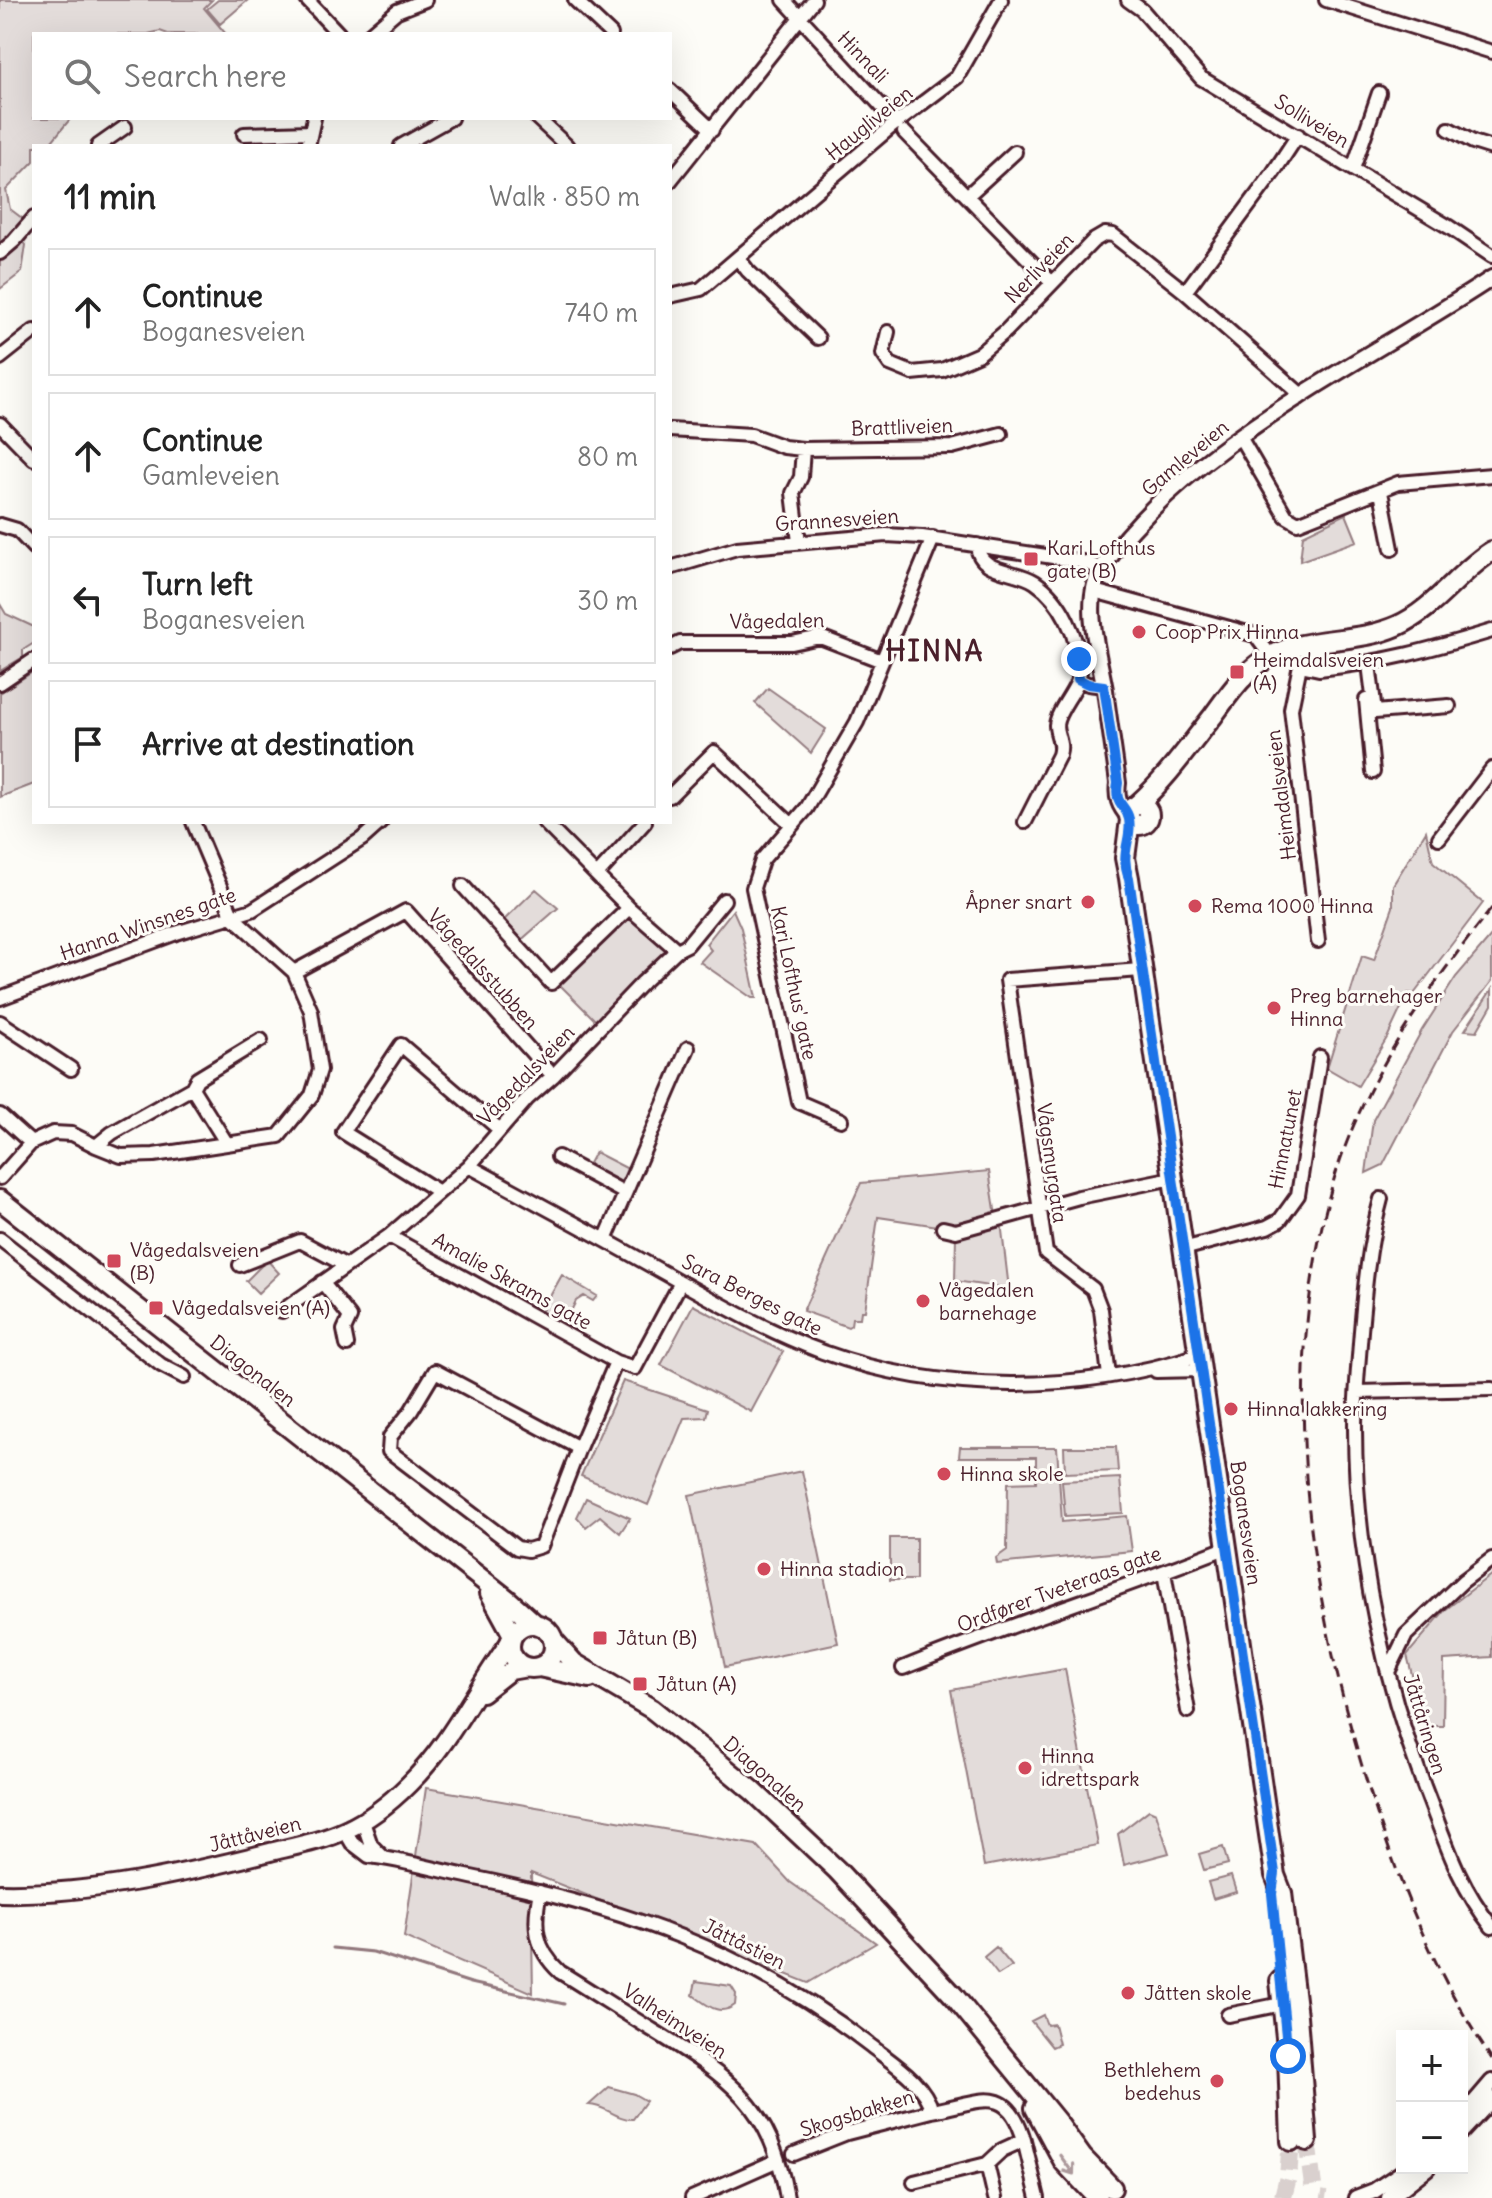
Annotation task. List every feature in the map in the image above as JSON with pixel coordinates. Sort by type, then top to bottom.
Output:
[{"type":"main road","points":[[1138,814],[1240,680],[1270,655],[1293,646],[1399,626],[1423,610],[1492,551]]},
{"type":"main road","name":"Boganesveien","points":[[1138,814],[1129,878],[1275,1875],[1282,1893],[1297,2016],[1299,2141],[1272,1894],[1275,1875]]},
{"type":"main road","name":"Diagonalen","points":[[2,1201],[535,1624]]},
{"type":"main road","name":"Diagonalen","points":[[479,1577],[500,1608],[512,1637]]},
{"type":"main road","points":[[535,1624],[547,1630],[554,1641],[553,1655],[533,1668],[512,1656],[512,1637],[521,1627],[535,1624]]},
{"type":"main road","name":"Jåttåveien","points":[[0,1893],[43,1893],[104,1886],[237,1860],[345,1831],[363,1822],[391,1801],[425,1768],[512,1637]]},
{"type":"main road","name":"Diagonalen","points":[[554,1641],[574,1663],[652,1709],[702,1749],[753,1791],[837,1870],[936,1975],[1010,2063],[1064,2162],[1105,2193]]},
{"type":"main road","name":"Diagonalen","points":[[533,1668],[605,1681]]},
{"type":"main road","name":"Jåttåveien","points":[[467,1709],[489,1685],[510,1671],[533,1668]]},
{"type":"street","points":[[307,0],[337,32]]},
{"type":"street","points":[[372,32],[397,11],[425,0]]},
{"type":"street","points":[[575,0],[609,32]]},
{"type":"street","name":"Hinnali","points":[[784,0],[900,128],[1052,283]]},
{"type":"street","points":[[672,179],[814,0]]},
{"type":"street","name":"Haugliveien","points":[[672,296],[701,289],[900,128],[957,77],[1001,0]]},
{"type":"street","name":"Solliveien","points":[[1128,0],[1142,10],[1201,78],[1492,256]]},
{"type":"street","points":[[1142,10],[1154,0]]},
{"type":"street","points":[[1326,0],[1492,52]]},
{"type":"street","points":[[672,92],[712,130]]},
{"type":"street","points":[[1353,169],[1379,93]]},
{"type":"street","points":[[308,144],[313,120]]},
{"type":"street","points":[[405,144],[447,120]]},
{"type":"street","points":[[539,120],[565,144]]},
{"type":"street","points":[[101,144],[125,127]]},
{"type":"street","points":[[1449,129],[1492,148]]},
{"type":"street","points":[[244,134],[310,132]]},
{"type":"street","points":[[1185,292],[1298,135]]},
{"type":"street","points":[[967,196],[1015,152]]},
{"type":"street","points":[[0,253],[32,220]]},
{"type":"street","name":"Nerliveien","points":[[888,332],[883,354],[890,364],[912,373],[942,370],[979,354],[1006,331],[1093,241],[1105,234],[1113,235],[1185,292],[1297,391],[1299,398]]},
{"type":"street","points":[[738,258],[818,338]]},
{"type":"street","name":"Gamleveien","points":[[1138,814],[1118,783],[1095,636],[1094,591],[1102,568],[1158,504],[1195,470],[1299,398],[1492,278]]},
{"type":"street","points":[[0,358],[32,333]]},
{"type":"street","points":[[0,424],[32,457]]},
{"type":"street","name":"Brattliveien","points":[[672,430],[751,435],[784,447],[803,449],[952,447],[1001,434]]},
{"type":"street","points":[[1240,437],[1286,516],[1298,526],[1398,483],[1492,475]]},
{"type":"street","points":[[799,542],[793,493],[801,477],[803,449]]},
{"type":"street","points":[[1381,492],[1392,549]]},
{"type":"street","points":[[0,525],[17,530],[32,546]]},
{"type":"street","name":"Grannesveien","points":[[672,567],[737,548],[886,535],[933,538],[1079,561],[1102,568]]},
{"type":"street","name":"Kari Lofthus' gate","points":[[841,1120],[799,1102],[753,888],[762,860],[807,808],[842,751],[933,538]]},
{"type":"street","points":[[977,545],[977,554],[982,562],[1034,580],[1055,602],[1073,633],[1079,659],[1078,679],[1056,725],[1062,745],[1059,755],[1025,822]]},
{"type":"street","points":[[1094,591],[1255,635],[1270,655]]},
{"type":"street","points":[[1316,642],[1319,669],[1366,665],[1404,657],[1492,631]]},
{"type":"street","name":"Vågedalen","points":[[672,647],[680,643],[792,643],[820,637],[882,661]]},
{"type":"street","points":[[0,683],[32,661]]},
{"type":"street","name":"Heimdalsveien","points":[[1318,941],[1291,709],[1300,665],[1319,669]]},
{"type":"street","points":[[1366,665],[1375,712],[1449,706]]},
{"type":"street","points":[[1366,665],[1373,772]]},
{"type":"street","points":[[1078,679],[1104,686]]},
{"type":"street","points":[[672,794],[714,752],[792,825]]},
{"type":"street","points":[[1439,838],[1492,769]]},
{"type":"street","points":[[0,1178],[31,1143],[53,1133],[72,1134],[121,1156],[154,1155],[279,1136],[312,1095],[320,1070],[311,1011],[294,972],[233,917],[194,824]]},
{"type":"street","name":"Hanna Winsnes gate","points":[[0,998],[176,933],[252,910],[362,839],[379,824]]},
{"type":"street","points":[[546,824],[629,908],[677,950]]},
{"type":"street","points":[[597,875],[643,824]]},
{"type":"street","points":[[463,886],[551,983],[629,908]]},
{"type":"street","name":"Vågedalsveien","points":[[282,1311],[389,1236],[469,1166],[527,1099],[677,950],[687,945],[724,900]]},
{"type":"street","name":"Vågedalsstubben","points":[[294,972],[406,911],[553,1076]]},
{"type":"street","name":"Vågsmyrgata","points":[[1109,1376],[1101,1310],[1093,1289],[1046,1253],[1007,980],[1141,970]]},
{"type":"street","points":[[0,1022],[71,1069]]},
{"type":"street","points":[[96,1146],[112,1133],[192,1088],[197,1079],[261,1040]]},
{"type":"street","points":[[439,1192],[343,1132],[401,1045],[500,1130]]},
{"type":"street","points":[[605,1240],[688,1048]]},
{"type":"street","name":"Hinnatunet","points":[[1183,1249],[1267,1227],[1280,1220],[1298,1195],[1320,1057]]},
{"type":"street","points":[[192,1088],[227,1144]]},
{"type":"street","points":[[0,1115],[31,1143]]},
{"type":"street","points":[[558,1157],[625,1193]]},
{"type":"street","name":"Sara Berges gate","points":[[469,1166],[790,1339],[852,1362],[929,1380],[1025,1384],[1109,1376],[1200,1362]]},
{"type":"street","points":[[943,1228],[956,1231],[1079,1197],[1173,1178]]},
{"type":"street","points":[[1381,1199],[1367,1265],[1355,1430],[1359,1503],[1372,1605],[1388,1672]]},
{"type":"street","name":"Amalie Skrams gate","points":[[389,1236],[616,1362]]},
{"type":"street","points":[[0,1239],[161,1365],[184,1377]]},
{"type":"street","points":[[240,1265],[300,1241],[345,1265]]},
{"type":"street","points":[[322,1282],[350,1317],[344,1330],[347,1345]]},
{"type":"street","points":[[579,1448],[435,1371],[411,1411],[394,1430],[389,1451],[517,1548],[528,1550],[541,1546],[616,1362],[635,1368],[681,1282]]},
{"type":"street","points":[[1357,1392],[1492,1389]]},
{"type":"street","name":"Ordfører Tveteraas gate","points":[[903,1668],[1030,1618],[1228,1547]]},
{"type":"street","name":"Jåttåringen","points":[[1492,1559],[1444,1598],[1406,1635],[1388,1672],[1415,1765],[1460,1880],[1492,1927]]},
{"type":"street","points":[[1164,1572],[1188,1711]]},
{"type":"street","points":[[363,1822],[371,1845],[383,1857]]},
{"type":"street","name":"Jåttåstien","points":[[345,1831],[362,1852],[540,1892],[663,1928],[766,1976],[820,2007],[887,2058],[925,2093],[932,2111]]},
{"type":"street","name":"Valheimveien","points":[[540,1892],[535,1929],[543,1952],[551,1963],[719,2073],[756,2113],[769,2136],[787,2198]]},
{"type":"street","points":[[1228,2015],[1282,2004]]},
{"type":"street","points":[[1468,2110],[1492,2082]]},
{"type":"street","points":[[1468,2125],[1492,2099]]},
{"type":"street","points":[[932,2111],[972,2103],[1004,2103],[1018,2119],[1038,2198]]},
{"type":"street","name":"Skogsbakken","points":[[794,2154],[847,2133],[932,2111]]},
{"type":"street","points":[[914,2182],[987,2164],[1002,2150],[1024,2140]]},
{"type":"street","points":[[692,2198],[778,2160]]},
{"type":"street","points":[[987,2164],[995,2198]]},
{"type":"street","points":[[1356,2198],[1374,2191],[1400,2174]]},
{"type":"street","points":[[1389,2198],[1419,2174]]},
{"type":"shaded area","points":[[0,0],[212,0],[204,8],[224,32],[32,32],[32,120],[69,120],[50,144],[32,144],[32,163],[6,190],[10,209],[27,222],[17,233],[26,245],[22,272],[0,289]]},
{"type":"shaded area","points":[[218,0],[248,0],[220,24],[207,9]]},
{"type":"shaded area","points":[[1346,514],[1357,541],[1300,561],[1303,535]]},
{"type":"shaded area","points":[[0,604],[6,614],[32,626],[32,644],[23,650],[23,657],[0,671]]},
{"type":"shaded area","points":[[32,672],[32,785],[0,797],[0,693]]},
{"type":"shaded area","points":[[768,688],[826,729],[811,753],[755,703]]},
{"type":"shaded area","points":[[1426,831],[1433,862],[1483,903],[1414,994],[1408,993],[1388,1036],[1358,1086],[1327,1068],[1362,956],[1374,960],[1393,907],[1393,885]]},
{"type":"shaded area","points":[[536,889],[558,908],[519,942],[501,923]]},
{"type":"shaded area","points":[[733,910],[741,928],[756,998],[700,962],[711,950],[706,944]]},
{"type":"shaded area","points":[[634,918],[666,950],[597,1022],[556,981],[622,920]]},
{"type":"shaded area","points":[[1492,935],[1492,981],[1453,1031],[1383,1165],[1366,1173],[1373,1120],[1422,1030],[1456,977]]},
{"type":"shaded area","points":[[1492,989],[1492,1005],[1477,1031],[1465,1030]]},
{"type":"shaded area","points":[[595,1152],[628,1169],[620,1184],[587,1167]]},
{"type":"shaded area","points":[[989,1171],[996,1216],[951,1228],[878,1217],[865,1311],[861,1311],[860,1318],[852,1318],[848,1327],[803,1311],[861,1183]]},
{"type":"shaded area","points":[[1001,1222],[1009,1289],[955,1281],[956,1235]]},
{"type":"shaded area","points":[[267,1260],[279,1273],[258,1293],[246,1281]]},
{"type":"shaded area","points":[[562,1275],[597,1296],[593,1301],[584,1296],[576,1301],[564,1325],[540,1314]]},
{"type":"shaded area","points":[[693,1305],[783,1352],[751,1412],[661,1365]]},
{"type":"shaded area","points":[[623,1381],[708,1409],[706,1417],[684,1418],[648,1505],[581,1476]]},
{"type":"shaded area","points":[[960,1447],[1057,1447],[1062,1522],[1127,1516],[1132,1551],[997,1564],[996,1558],[1007,1550],[1008,1483],[1036,1482],[1036,1457],[959,1457]]},
{"type":"shaded area","points":[[1064,1447],[1116,1447],[1118,1471],[1065,1473]]},
{"type":"shaded area","name":"Hinna stadion","points":[[802,1471],[838,1643],[725,1667],[689,1495]]},
{"type":"shaded area","points":[[1120,1478],[1123,1513],[1065,1516],[1062,1481]]},
{"type":"shaded area","points":[[586,1498],[630,1518],[620,1533],[600,1516],[586,1527],[577,1517]]},
{"type":"shaded area","points":[[890,1538],[916,1538],[916,1580],[890,1580]]},
{"type":"shaded area","points":[[1492,1574],[1492,1657],[1444,1660],[1443,1726],[1425,1726],[1407,1655],[1445,1610]]},
{"type":"shaded area","name":"Hinna idrettspark","points":[[1065,1669],[1098,1845],[984,1866],[951,1690]]},
{"type":"shaded area","points":[[426,1788],[756,1845],[790,1882],[876,1943],[808,1983],[531,1873],[533,1993],[404,1937]]},
{"type":"shaded area","points":[[1149,1810],[1156,1813],[1169,1853],[1124,1865],[1118,1834]]},
{"type":"shaded area","points":[[1223,1847],[1228,1864],[1204,1870],[1199,1854]]},
{"type":"shaded area","points":[[1231,1876],[1236,1892],[1213,1899],[1208,1882]]},
{"type":"shaded area","points":[[996,1947],[1012,1966],[998,1975],[984,1957]]},
{"type":"shaded area","points":[[696,1981],[731,1986],[736,1994],[735,2005],[724,2010],[708,2006],[693,1995]]},
{"type":"shaded area","points":[[1043,2015],[1047,2025],[1054,2024],[1059,2044],[1052,2047],[1031,2021]]},
{"type":"shaded area","points":[[609,2087],[646,2101],[633,2119],[589,2105]]},
{"type":"waterway","points":[[333,1948],[373,1952],[471,1983],[564,2004]]},
{"type":"tunnel","points":[[1283,2197],[1291,2141]]},
{"type":"tunnel","points":[[1307,2141],[1314,2193]]},
{"type":"tunnel","points":[[1321,2197],[1326,2198]]},
{"type":"railway","points":[[1492,908],[1443,972],[1398,1040],[1360,1110],[1345,1148],[1332,1186],[1315,1261],[1306,1338],[1303,1415],[1307,1492],[1317,1570],[1349,1721],[1382,1829],[1422,1932],[1454,1997],[1492,2059]]},
{"type":"place","name":"Kari Lofthus gate (B)","points":[[1031,559]]},
{"type":"place","name":"Coop Prix Hinna","points":[[1139,632]]},
{"type":"place","name":"Heimdalsveien (A)","points":[[1237,672]]},
{"type":"place","name":"Åpner snart","points":[[1088,902]]},
{"type":"place","name":"Rema 1000 Hinna","points":[[1195,906]]},
{"type":"place","name":"Preg barnehager Hinna","points":[[1274,1008]]},
{"type":"place","name":"Vågedalsveien (B)","points":[[114,1261]]},
{"type":"place","name":"Vågedalen barnehage","points":[[923,1301]]},
{"type":"place","name":"Vågedalsveien (A)","points":[[156,1308]]},
{"type":"place","name":"Hinna lakkering","points":[[1231,1409]]},
{"type":"place","name":"Hinna skole","points":[[944,1474]]},
{"type":"place","name":"Hinna stadion","points":[[764,1569]]},
{"type":"place","name":"Jåtun (B)","points":[[600,1638]]},
{"type":"place","name":"Jåtun (A)","points":[[640,1684]]},
{"type":"place","name":"Hinna idrettspark","points":[[1025,1768]]},
{"type":"place","name":"Jåtten skole","points":[[1128,1993]]},
{"type":"place","name":"Bethlehem bedehus","points":[[1217,2081]]},
{"type":"district","name":"HINNA","points":[[935,651]]},
{"type":"route","points":[[1079,659],[1078,679],[1104,686],[1119,804],[1130,820],[1125,869],[1129,878],[1275,1873],[1272,1894],[1288,2056]]}]
